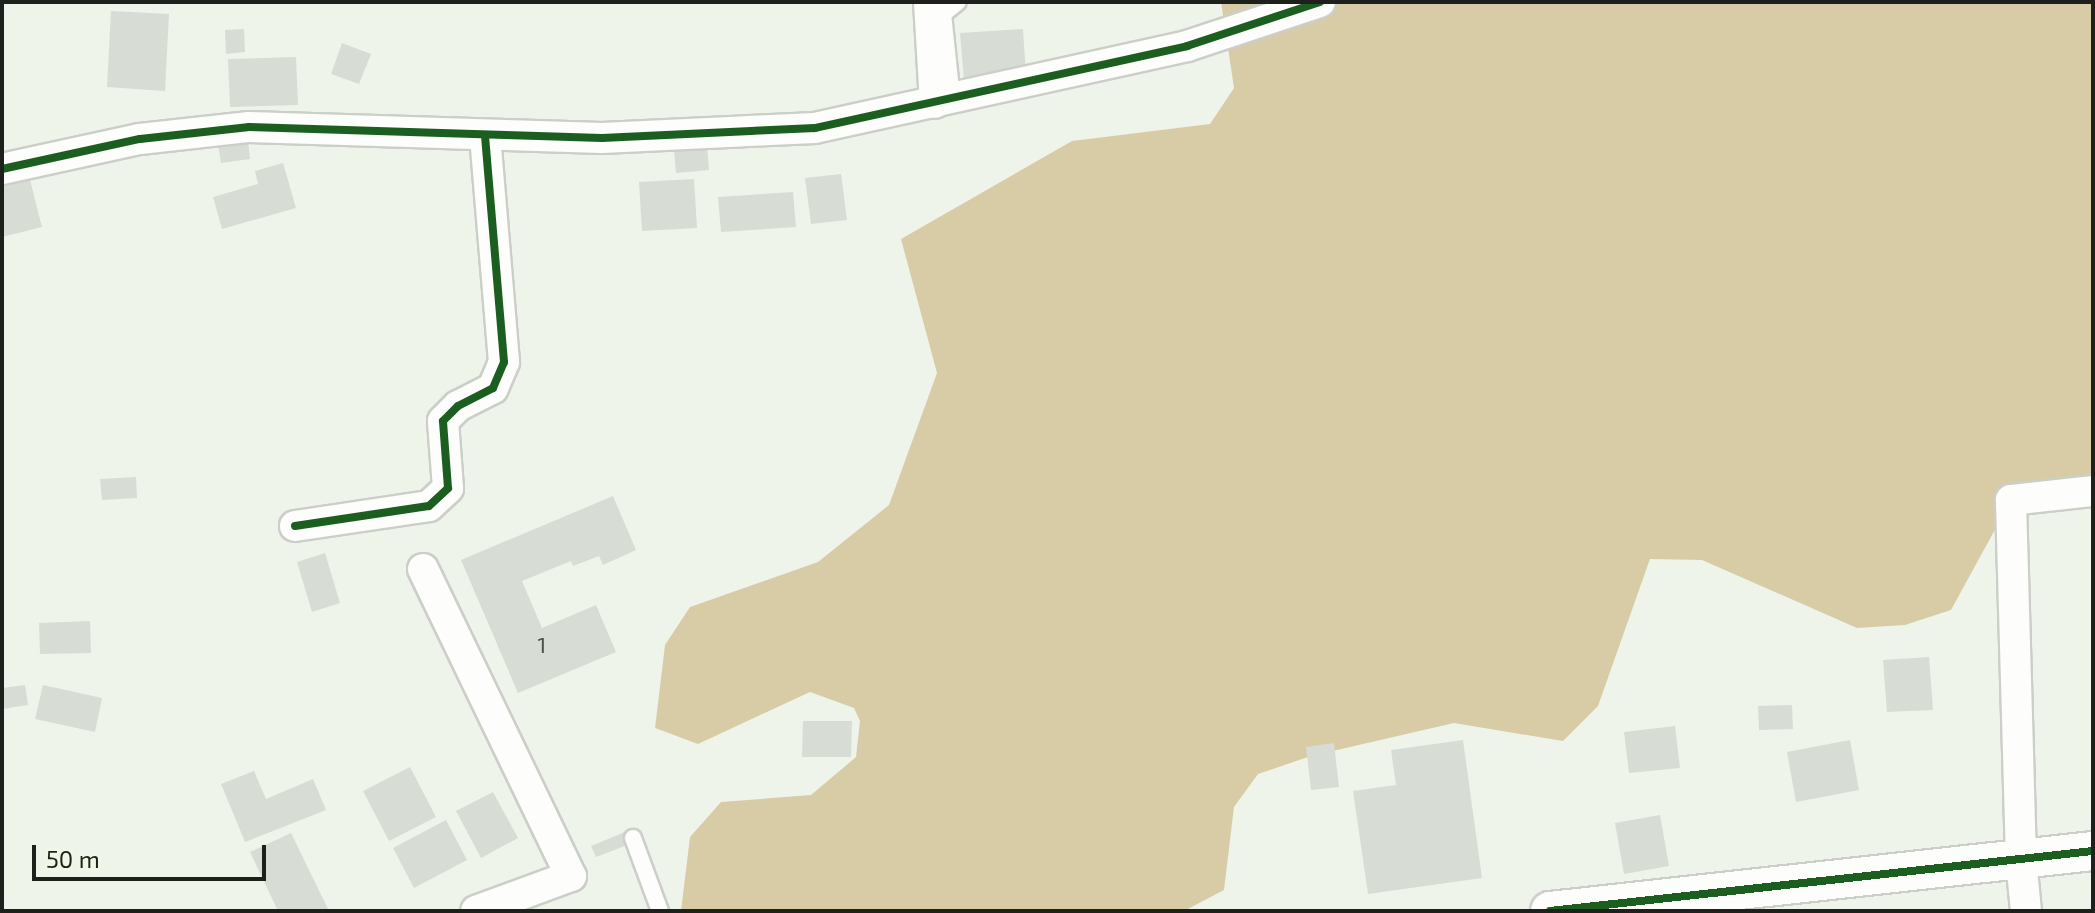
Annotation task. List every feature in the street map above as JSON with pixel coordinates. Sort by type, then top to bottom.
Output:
[{"type":"street","points":[[929,2],[944,101]]},
{"type":"street","points":[[2,169],[140,139],[249,127],[372,128],[485,137],[602,138],[815,128],[1187,46],[1320,2]]},
{"type":"street","points":[[295,526],[429,506],[448,488],[443,421],[458,406],[493,388],[504,362],[485,137]]},
{"type":"street","points":[[2026,911],[2021,860],[2011,500],[2093,491]]},
{"type":"street","points":[[423,569],[571,876],[512,905],[476,911]]},
{"type":"street","points":[[1550,911],[1760,899],[2093,851]]},
{"type":"lane","points":[[944,101],[943,14],[958,2]]},
{"type":"lane","points":[[633,838],[660,911]]},
{"type":"shaded area","points":[[1221,2],[2093,2],[2093,478],[2015,493],[1951,610],[1905,625],[1857,628],[1702,560],[1650,559],[1598,706],[1563,741],[1454,723],[1311,756],[1258,774],[1234,807],[1224,890],[1184,911],[681,911],[690,837],[721,802],[811,795],[856,757],[860,721],[854,708],[810,692],[698,744],[655,728],[665,645],[690,607],[818,562],[889,505],[937,373],[901,239],[1072,141],[1210,124],[1234,88]]},
{"type":"building","points":[[111,11],[169,14],[165,91],[107,87]]},
{"type":"building","points":[[244,29],[245,52],[226,54],[225,30]]},
{"type":"building","points":[[1023,29],[1026,76],[964,80],[960,33]]},
{"type":"building","points":[[342,43],[371,54],[359,84],[331,74]]},
{"type":"building","points":[[296,57],[298,105],[230,107],[228,59]]},
{"type":"building","points":[[248,140],[250,159],[221,163],[218,144]]},
{"type":"building","points":[[707,147],[709,170],[676,173],[674,149]]},
{"type":"building","points":[[283,163],[296,208],[222,229],[213,197],[258,184],[255,171]]},
{"type":"building","points":[[841,174],[847,220],[811,224],[805,178]]},
{"type":"building","points":[[694,179],[697,228],[642,231],[639,182]]},
{"type":"building","points":[[30,180],[42,227],[2,237],[2,187]]},
{"type":"building","points":[[793,192],[796,227],[721,232],[718,197]]},
{"type":"building","points":[[136,477],[137,498],[102,500],[100,479]]},
{"type":"building","points":[[613,496],[636,550],[603,565],[599,556],[573,566],[571,561],[522,581],[542,628],[596,605],[616,652],[518,693],[461,560]]},
{"type":"building","points":[[325,553],[340,603],[312,612],[297,562]]},
{"type":"building","points":[[90,621],[91,653],[40,654],[39,623]]},
{"type":"building","points":[[1929,657],[1933,710],[1887,712],[1883,660]]},
{"type":"building","points":[[25,685],[28,705],[2,709],[2,688]]},
{"type":"building","points":[[43,685],[102,698],[95,732],[35,719]]},
{"type":"building","points":[[1792,705],[1793,729],[1759,730],[1758,706]]},
{"type":"building","points":[[803,721],[852,721],[851,757],[802,757]]},
{"type":"building","points":[[1675,726],[1680,768],[1629,773],[1624,732]]},
{"type":"building","points":[[1463,740],[1482,878],[1368,894],[1353,791],[1396,785],[1391,750]]},
{"type":"building","points":[[1850,740],[1859,790],[1796,802],[1787,752]]},
{"type":"building","points":[[1334,743],[1339,787],[1311,790],[1306,747]]},
{"type":"building","points":[[410,767],[436,817],[389,841],[363,791]]},
{"type":"building","points":[[254,771],[266,799],[313,779],[326,810],[245,842],[221,784]]},
{"type":"building","points":[[493,792],[518,838],[481,858],[456,811]]},
{"type":"building","points":[[1660,815],[1669,866],[1624,874],[1615,823]]},
{"type":"building","points":[[446,820],[467,860],[414,888],[393,848]]},
{"type":"building","points":[[625,832],[630,844],[596,857],[591,846]]},
{"type":"building","points":[[291,833],[329,911],[278,911],[250,852]]},
{"type":"cycle path","points":[[2,169],[140,139],[249,127],[602,138],[815,128],[1187,46],[1320,2]]},
{"type":"cycle path","points":[[295,526],[429,506],[448,488],[443,421],[458,406],[493,388],[504,362],[485,137]]},
{"type":"cycle path","points":[[1550,911],[2093,851]]}]
